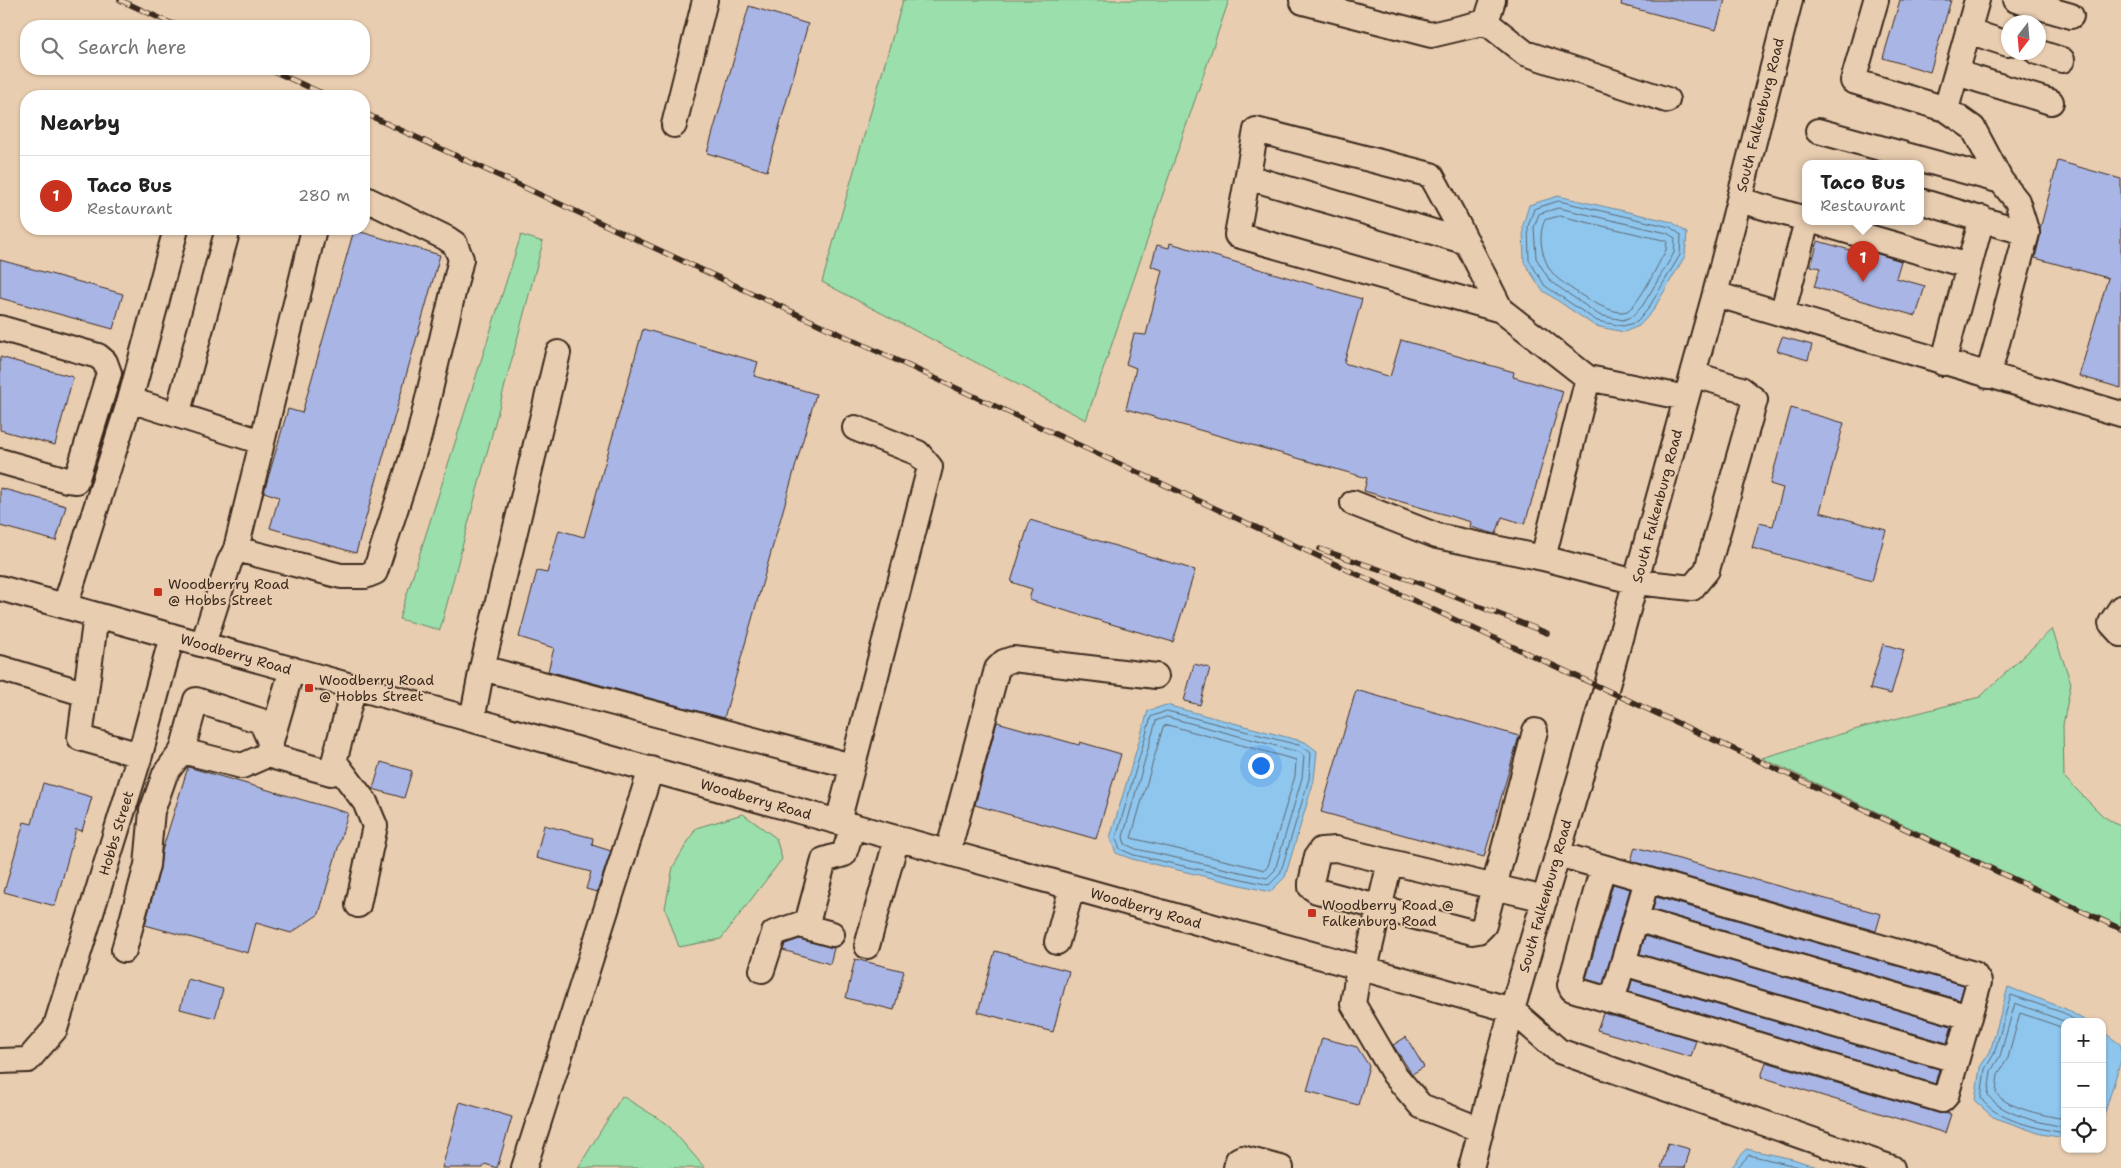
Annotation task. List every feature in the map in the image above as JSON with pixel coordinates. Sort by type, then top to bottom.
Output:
[{"type":"street","points":[[674,125],[705,0]]},
{"type":"street","points":[[1302,0],[1303,2],[1431,35],[1490,11],[1525,53],[1667,100]]},
{"type":"street","name":"South Falkenburg Road","points":[[1471,1168],[1512,1010],[1636,582],[1715,294],[1790,0]]},
{"type":"street","points":[[1876,0],[1852,81],[1946,109],[1973,128],[2001,181],[2017,201],[2027,233],[1988,376]]},
{"type":"street","points":[[1946,109],[1977,0]]},
{"type":"street","points":[[2016,0],[2071,16]]},
{"type":"street","points":[[1968,31],[2001,42]]},
{"type":"street","points":[[2046,55],[2062,60]]},
{"type":"street","points":[[1956,73],[2051,102]]},
{"type":"street","points":[[1501,310],[1431,175],[1256,130],[1237,235],[1501,310],[1588,378],[1686,398]]},
{"type":"street","points":[[1818,131],[2001,181]]},
{"type":"street","points":[[1248,177],[1467,242]]},
{"type":"street","points":[[1739,200],[1802,219]]},
{"type":"street","points":[[236,549],[341,576],[365,576],[375,572],[420,436],[461,259],[455,244],[446,238],[370,201]]},
{"type":"street","points":[[1924,202],[2027,233]]},
{"type":"street","points":[[1943,363],[1982,218]]},
{"type":"street","points":[[1782,314],[1805,225]]},
{"type":"street","points":[[1827,225],[1969,266]]},
{"type":"street","points":[[65,606],[130,400],[174,235]]},
{"type":"street","points":[[177,415],[226,235]]},
{"type":"street","points":[[203,644],[229,563],[236,549],[313,235]]},
{"type":"street","points":[[1715,294],[1943,363],[2121,414]]},
{"type":"street","points":[[0,328],[98,356],[105,362],[109,373],[76,481],[0,461]]},
{"type":"street","points":[[472,720],[482,668],[558,353]]},
{"type":"street","points":[[1353,503],[1437,536],[1543,558],[1636,582],[1692,588],[1706,570],[1755,400],[1741,389],[1693,374]]},
{"type":"street","points":[[1543,558],[1588,378]]},
{"type":"street","points":[[130,400],[262,442]]},
{"type":"street","points":[[832,934],[806,927],[807,922],[824,860],[844,854],[845,824],[852,766],[930,467],[918,453],[855,428]]},
{"type":"street","name":"Woodberry Road","points":[[0,588],[1512,1010]]},
{"type":"street","points":[[2121,608],[2112,623],[2121,634]]},
{"type":"street","points":[[96,615],[80,738],[140,755]]},
{"type":"street","name":"Hobbs Street","points":[[0,1061],[28,1060],[55,1029],[140,755],[172,636]]},
{"type":"street","points":[[948,852],[997,669],[1004,662],[1013,659],[1156,676]]},
{"type":"street","points":[[0,668],[86,694]]},
{"type":"street","points":[[482,668],[852,766]]},
{"type":"street","points":[[182,751],[242,766],[269,750],[292,669]]},
{"type":"street","points":[[269,750],[331,773],[354,687]]},
{"type":"street","points":[[124,950],[147,865],[152,811],[164,774],[182,751],[196,700],[261,721],[269,750]]},
{"type":"street","points":[[1535,732],[1495,887],[1484,925],[1478,931],[1472,932],[1380,908],[1317,891],[1311,887],[1317,856],[1321,850],[1328,848],[1390,862],[1495,887],[1545,899]]},
{"type":"street","points":[[334,761],[364,802],[375,826],[358,905]]},
{"type":"street","points":[[524,1168],[651,770]]},
{"type":"street","points":[[867,946],[897,838]]},
{"type":"street","points":[[1558,854],[1974,974],[1979,982],[1946,1096],[1942,1100],[1572,989],[1570,985],[1603,867]]},
{"type":"street","points":[[1390,862],[1380,908],[1353,1004],[1394,1074],[1421,1106],[1481,1130]]},
{"type":"street","points":[[1612,1001],[1647,880]]},
{"type":"street","points":[[1057,942],[1072,887]]},
{"type":"street","points":[[1636,919],[1969,1016]]},
{"type":"street","points":[[762,970],[774,932],[807,922]]},
{"type":"street","points":[[1623,963],[1956,1060]]},
{"type":"street","points":[[1512,1010],[1559,1051],[1892,1168]]},
{"type":"street","points":[[1236,1168],[1238,1160],[1242,1158],[1281,1168]]},
{"type":"green space","points":[[903,0],[1229,0],[1086,420],[822,282]]},
{"type":"green space","points":[[521,235],[543,242],[440,630],[399,619]]},
{"type":"green space","points":[[2052,629],[2071,683],[2063,725],[2064,777],[2103,816],[2121,827],[2121,927],[1762,758],[1864,727],[1980,697]]},
{"type":"green space","points":[[743,814],[776,838],[782,859],[721,939],[679,947],[665,908],[673,867],[696,828]]},
{"type":"green space","points":[[622,1096],[666,1123],[705,1168],[578,1168]]},
{"type":"water","points":[[1558,196],[1672,222],[1687,233],[1685,256],[1652,312],[1639,326],[1624,332],[1595,326],[1542,290],[1524,262],[1523,225],[1529,205]]},
{"type":"water","points":[[1166,705],[1305,742],[1317,751],[1314,780],[1285,877],[1270,892],[1132,859],[1116,853],[1110,838],[1148,711]]},
{"type":"water","points":[[2008,987],[2066,1009],[2081,1018],[2061,1018],[2061,1137],[2041,1134],[1993,1117],[1975,1101],[1980,1067],[1990,1052]]},
{"type":"water","points":[[2106,1034],[2121,1045],[2121,1060],[2106,1109]]},
{"type":"water","points":[[1746,1149],[1793,1159],[1820,1168],[1731,1168]]},
{"type":"building","points":[[1622,0],[1725,0],[1716,30],[1621,5]]},
{"type":"building","points":[[1900,0],[1951,0],[1930,72],[1883,58]]},
{"type":"building","points":[[749,6],[808,24],[767,171],[707,153]]},
{"type":"building","points":[[2058,161],[2121,179],[2121,388],[2079,376],[2108,278],[2035,258],[2040,229]]},
{"type":"building","points":[[353,235],[370,235],[440,255],[356,553],[270,528],[279,497],[264,492],[288,409],[302,413]]},
{"type":"building","points":[[1818,241],[1864,254],[1865,250],[1901,261],[1896,278],[1925,286],[1916,316],[1814,287],[1820,268],[1811,266]]},
{"type":"building","points":[[1170,243],[1362,299],[1344,363],[1390,377],[1401,340],[1514,372],[1513,377],[1563,391],[1525,524],[1502,517],[1496,534],[1470,527],[1471,522],[1364,491],[1367,478],[1126,409],[1136,368],[1126,364],[1134,334],[1146,335],[1162,270],[1151,266],[1157,245],[1169,248]]},
{"type":"building","points":[[0,260],[123,294],[113,329],[0,298]]},
{"type":"building","points":[[643,329],[758,362],[754,376],[816,394],[724,718],[548,671],[554,648],[519,637],[537,571],[547,573],[559,530],[584,537]]},
{"type":"building","points":[[1782,337],[1812,345],[1808,360],[1777,351]]},
{"type":"building","points":[[0,357],[73,377],[55,445],[0,430]]},
{"type":"building","points":[[1791,408],[1844,423],[1820,512],[1886,530],[1872,581],[1752,548],[1759,523],[1773,526],[1783,488],[1770,484]]},
{"type":"building","points":[[0,488],[66,506],[56,541],[0,526]]},
{"type":"building","points":[[1030,520],[1195,570],[1173,642],[1029,600],[1032,589],[1011,582]]},
{"type":"building","points":[[1883,644],[1904,650],[1891,694],[1870,689]]},
{"type":"building","points":[[1194,664],[1210,668],[1200,705],[1184,701]]},
{"type":"building","points":[[1356,690],[1519,736],[1484,857],[1321,812]]},
{"type":"building","points":[[997,722],[1079,745],[1080,742],[1121,754],[1096,839],[975,805]]},
{"type":"building","points":[[381,762],[412,771],[404,798],[373,789]]},
{"type":"building","points":[[188,767],[348,813],[319,914],[291,933],[256,923],[248,953],[145,925],[160,868],[162,851]]},
{"type":"building","points":[[43,783],[92,797],[82,831],[76,829],[55,906],[4,892],[24,822],[32,824]]},
{"type":"building","points":[[544,825],[593,838],[592,845],[611,851],[597,892],[586,889],[591,872],[536,858]]},
{"type":"building","points":[[1635,847],[1881,914],[1876,931],[1631,861]]},
{"type":"building","points":[[1613,884],[1630,889],[1603,984],[1586,979]]},
{"type":"building","points":[[1656,897],[1964,985],[1960,1000],[1653,910]]},
{"type":"building","points":[[1645,936],[1952,1026],[1947,1043],[1640,954]]},
{"type":"building","points":[[800,939],[834,948],[830,964],[783,950],[785,944]]},
{"type":"building","points":[[995,951],[1069,971],[1053,1032],[978,1012]]},
{"type":"building","points":[[855,959],[904,971],[894,1010],[846,998]]},
{"type":"building","points":[[188,979],[223,989],[215,1018],[180,1009]]},
{"type":"building","points":[[1632,980],[1939,1069],[1935,1084],[1629,992]]},
{"type":"building","points":[[1603,1013],[1696,1040],[1691,1057],[1597,1030]]},
{"type":"building","points":[[1406,1037],[1424,1067],[1412,1074],[1393,1045]]},
{"type":"building","points":[[1322,1038],[1357,1047],[1369,1066],[1358,1105],[1307,1091]]},
{"type":"building","points":[[1766,1062],[1938,1113],[1951,1114],[1945,1133],[1761,1077]]},
{"type":"building","points":[[460,1102],[512,1117],[497,1168],[485,1164],[483,1168],[442,1168]]},
{"type":"building","points":[[1668,1143],[1690,1149],[1685,1168],[1661,1168]]},
{"type":"railway","points":[[120,0],[164,20]]},
{"type":"railway","points":[[282,75],[315,90]]},
{"type":"railway","points":[[370,116],[2121,929]]},
{"type":"railway","points":[[1320,549],[1422,584],[1547,633]]},
{"type":"place","name":"Taco Bus","points":[[1863,282]]},
{"type":"place","name":"Woodberrry Road @ Hobbs Street","points":[[158,592]]},
{"type":"place","name":"Woodberry Road @ Hobbs Street","points":[[309,688]]},
{"type":"place","name":"Woodberry Road @ Falkenburg Road","points":[[1312,913]]}]
